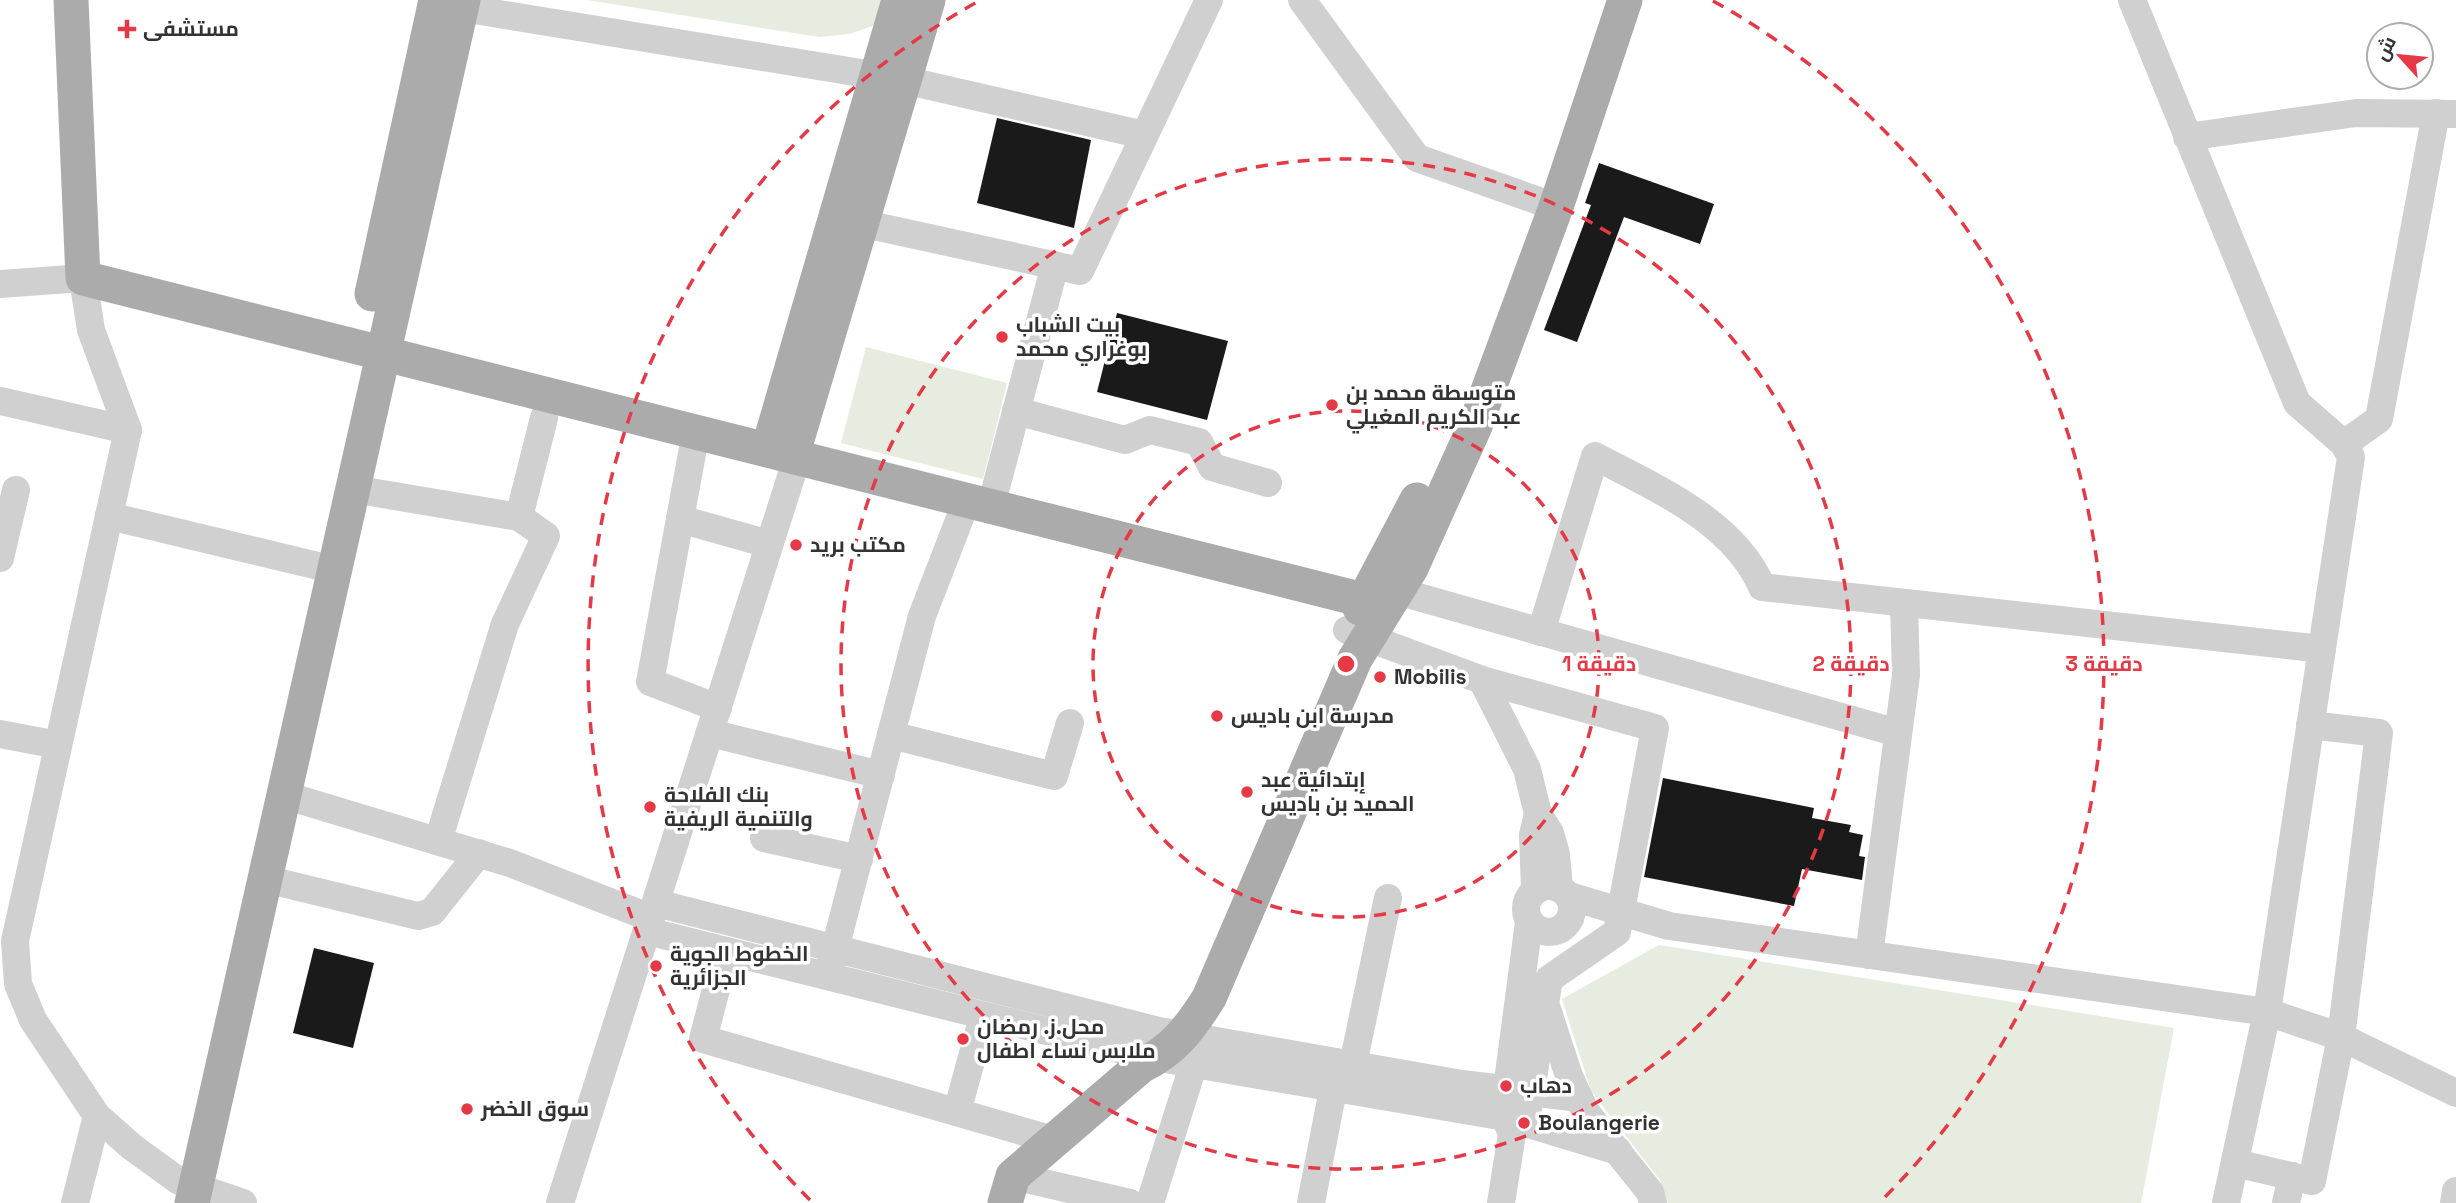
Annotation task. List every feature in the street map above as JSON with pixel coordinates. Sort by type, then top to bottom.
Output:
[{"type":"main road","points":[[71,0],[83,278],[979,503],[1383,599]]},
{"type":"main road","points":[[786,455],[848,220],[890,77],[899,0]]},
{"type":"main road","points":[[890,77],[928,0]]},
{"type":"main road","points":[[1545,204],[1600,0]]},
{"type":"main road","points":[[1009,1190],[1053,1140],[1164,1051],[1335,653],[1358,634],[1383,599],[1421,492],[1545,204],[1625,0]]},
{"type":"main road","points":[[185,1194],[372,351],[469,4]]},
{"type":"main road","points":[[185,1194],[284,795],[324,567],[353,489],[372,351]]},
{"type":"street","points":[[848,220],[1080,271],[1209,0]]},
{"type":"street","points":[[2132,0],[2297,403],[2344,443],[2351,457],[2267,1012],[2226,1203]]},
{"type":"street","points":[[1313,3],[1417,158],[1545,204]]},
{"type":"street","points":[[469,4],[890,77],[1144,135]]},
{"type":"street","points":[[2187,136],[2356,113],[2446,113],[2379,419],[2344,443]]},
{"type":"street","points":[[828,977],[922,616],[979,503],[1016,411],[1055,265]]},
{"type":"street","points":[[0,284],[83,278],[91,330],[128,430],[15,942],[18,984],[33,1020],[97,1116],[185,1194],[243,1203]]},
{"type":"street","points":[[0,401],[128,430]]},
{"type":"street","points":[[1016,411],[1125,440],[1150,430],[1199,442],[1212,467],[1268,483]]},
{"type":"street","points":[[519,517],[544,418]]},
{"type":"street","points":[[696,432],[650,682],[714,720],[881,775]]},
{"type":"street","points":[[560,1203],[769,544],[786,455]]},
{"type":"street","points":[[1541,632],[1595,456],[1671,497],[1725,536],[1754,567],[1762,587],[2322,649]]},
{"type":"street","points":[[353,489],[519,517],[546,536],[505,624],[438,841]]},
{"type":"street","points":[[0,558],[16,490]]},
{"type":"street","points":[[109,516],[324,567]]},
{"type":"street","points":[[680,519],[769,544]]},
{"type":"street","points":[[1383,599],[1541,632],[1898,733]]},
{"type":"street","points":[[1869,955],[1906,675],[1904,603]]},
{"type":"street","points":[[1358,634],[1482,680],[1655,728],[1619,921],[1547,991]]},
{"type":"street","points":[[1482,680],[1527,769],[1538,814],[1550,833],[1554,891],[1572,909],[1569,922],[1547,928]]},
{"type":"street","points":[[891,735],[1054,776],[1070,723]]},
{"type":"street","points":[[2235,1163],[2312,1181],[2341,1037],[2379,733],[2311,725]]},
{"type":"street","points":[[0,734],[58,745]]},
{"type":"street","points":[[284,795],[479,853],[651,917],[726,951],[983,1017],[1164,1051],[1343,1077],[1579,1098]]},
{"type":"street","points":[[764,838],[859,859]]},
{"type":"street","points":[[265,879],[418,916],[432,912],[479,853]]},
{"type":"street","points":[[1619,921],[1554,891],[1528,899],[1525,911],[1547,928],[1619,921],[1669,926],[2267,1012],[2341,1037],[2456,1093]]},
{"type":"street","points":[[1311,1203],[1388,898]]},
{"type":"street","points":[[651,917],[835,949],[1164,1051]]},
{"type":"street","points":[[1519,1091],[1547,991],[1547,928]]},
{"type":"street","points":[[1501,1203],[1547,928]]},
{"type":"street","points":[[726,951],[703,1039],[1053,1140]]},
{"type":"street","points":[[1547,991],[1585,1111],[1650,1192],[1653,1203]]},
{"type":"street","points":[[957,1112],[983,1017]]},
{"type":"street","points":[[1150,1203],[1164,1051]]},
{"type":"street","points":[[1343,1077],[1618,1151]]},
{"type":"street","points":[[75,1203],[97,1116]]},
{"type":"street","points":[[2286,1203],[2291,1176]]},
{"type":"street","points":[[1009,1190],[1130,1203]]},
{"type":"street","points":[[2454,1203],[2456,1191]]},
{"type":"shaded area","points":[[587,0],[883,0],[876,25],[849,34],[819,37]]},
{"type":"shaded area","points":[[866,347],[1007,383],[983,479],[841,443]]},
{"type":"shaded area","points":[[1659,945],[2174,1028],[2141,1203],[1668,1203],[1660,1180],[1591,1091],[1562,999]]},
{"type":"building","points":[[997,118],[1091,140],[1074,228],[977,203]]},
{"type":"building","points":[[1599,163],[1714,204],[1700,244],[1624,217],[1577,342],[1544,330],[1591,205],[1585,203]]},
{"type":"building","points":[[1117,313],[1228,341],[1207,420],[1097,392]]},
{"type":"building","points":[[1663,778],[1814,808],[1812,818],[1851,825],[1849,832],[1863,835],[1859,856],[1865,857],[1862,880],[1802,869],[1794,906],[1644,877]]},
{"type":"building","points":[[314,948],[374,963],[353,1048],[293,1033]]},
{"type":"place","name":"مستشفى","points":[[127,29]]},
{"type":"place","name":"بيت الشباب بوغراري محمد","points":[[1002,337]]},
{"type":"place","name":"متوسطة محمد بن عبد الكريم المغيلي","points":[[1332,405]]},
{"type":"place","name":"مكتب بريد","points":[[796,545]]},
{"type":"place","name":"Mobilis","points":[[1380,677]]},
{"type":"place","name":"مدرسة ابن باديس","points":[[1217,716]]},
{"type":"place","name":"إبتدائية عبد الحميد بن باديس","points":[[1247,792]]},
{"type":"place","name":"بنك الفلاحة والتنمية الريفية","points":[[650,807]]},
{"type":"place","name":"الخطوط الجوية الجزائرية","points":[[656,966]]},
{"type":"place","name":"محل.ز. رمضان ملابس نساء اطفال","points":[[963,1039]]},
{"type":"place","name":"دهاب","points":[[1506,1086]]},
{"type":"place","name":"سوق الخضر","points":[[467,1109]]},
{"type":"place","name":"Boulangerie","points":[[1524,1123]]}]
